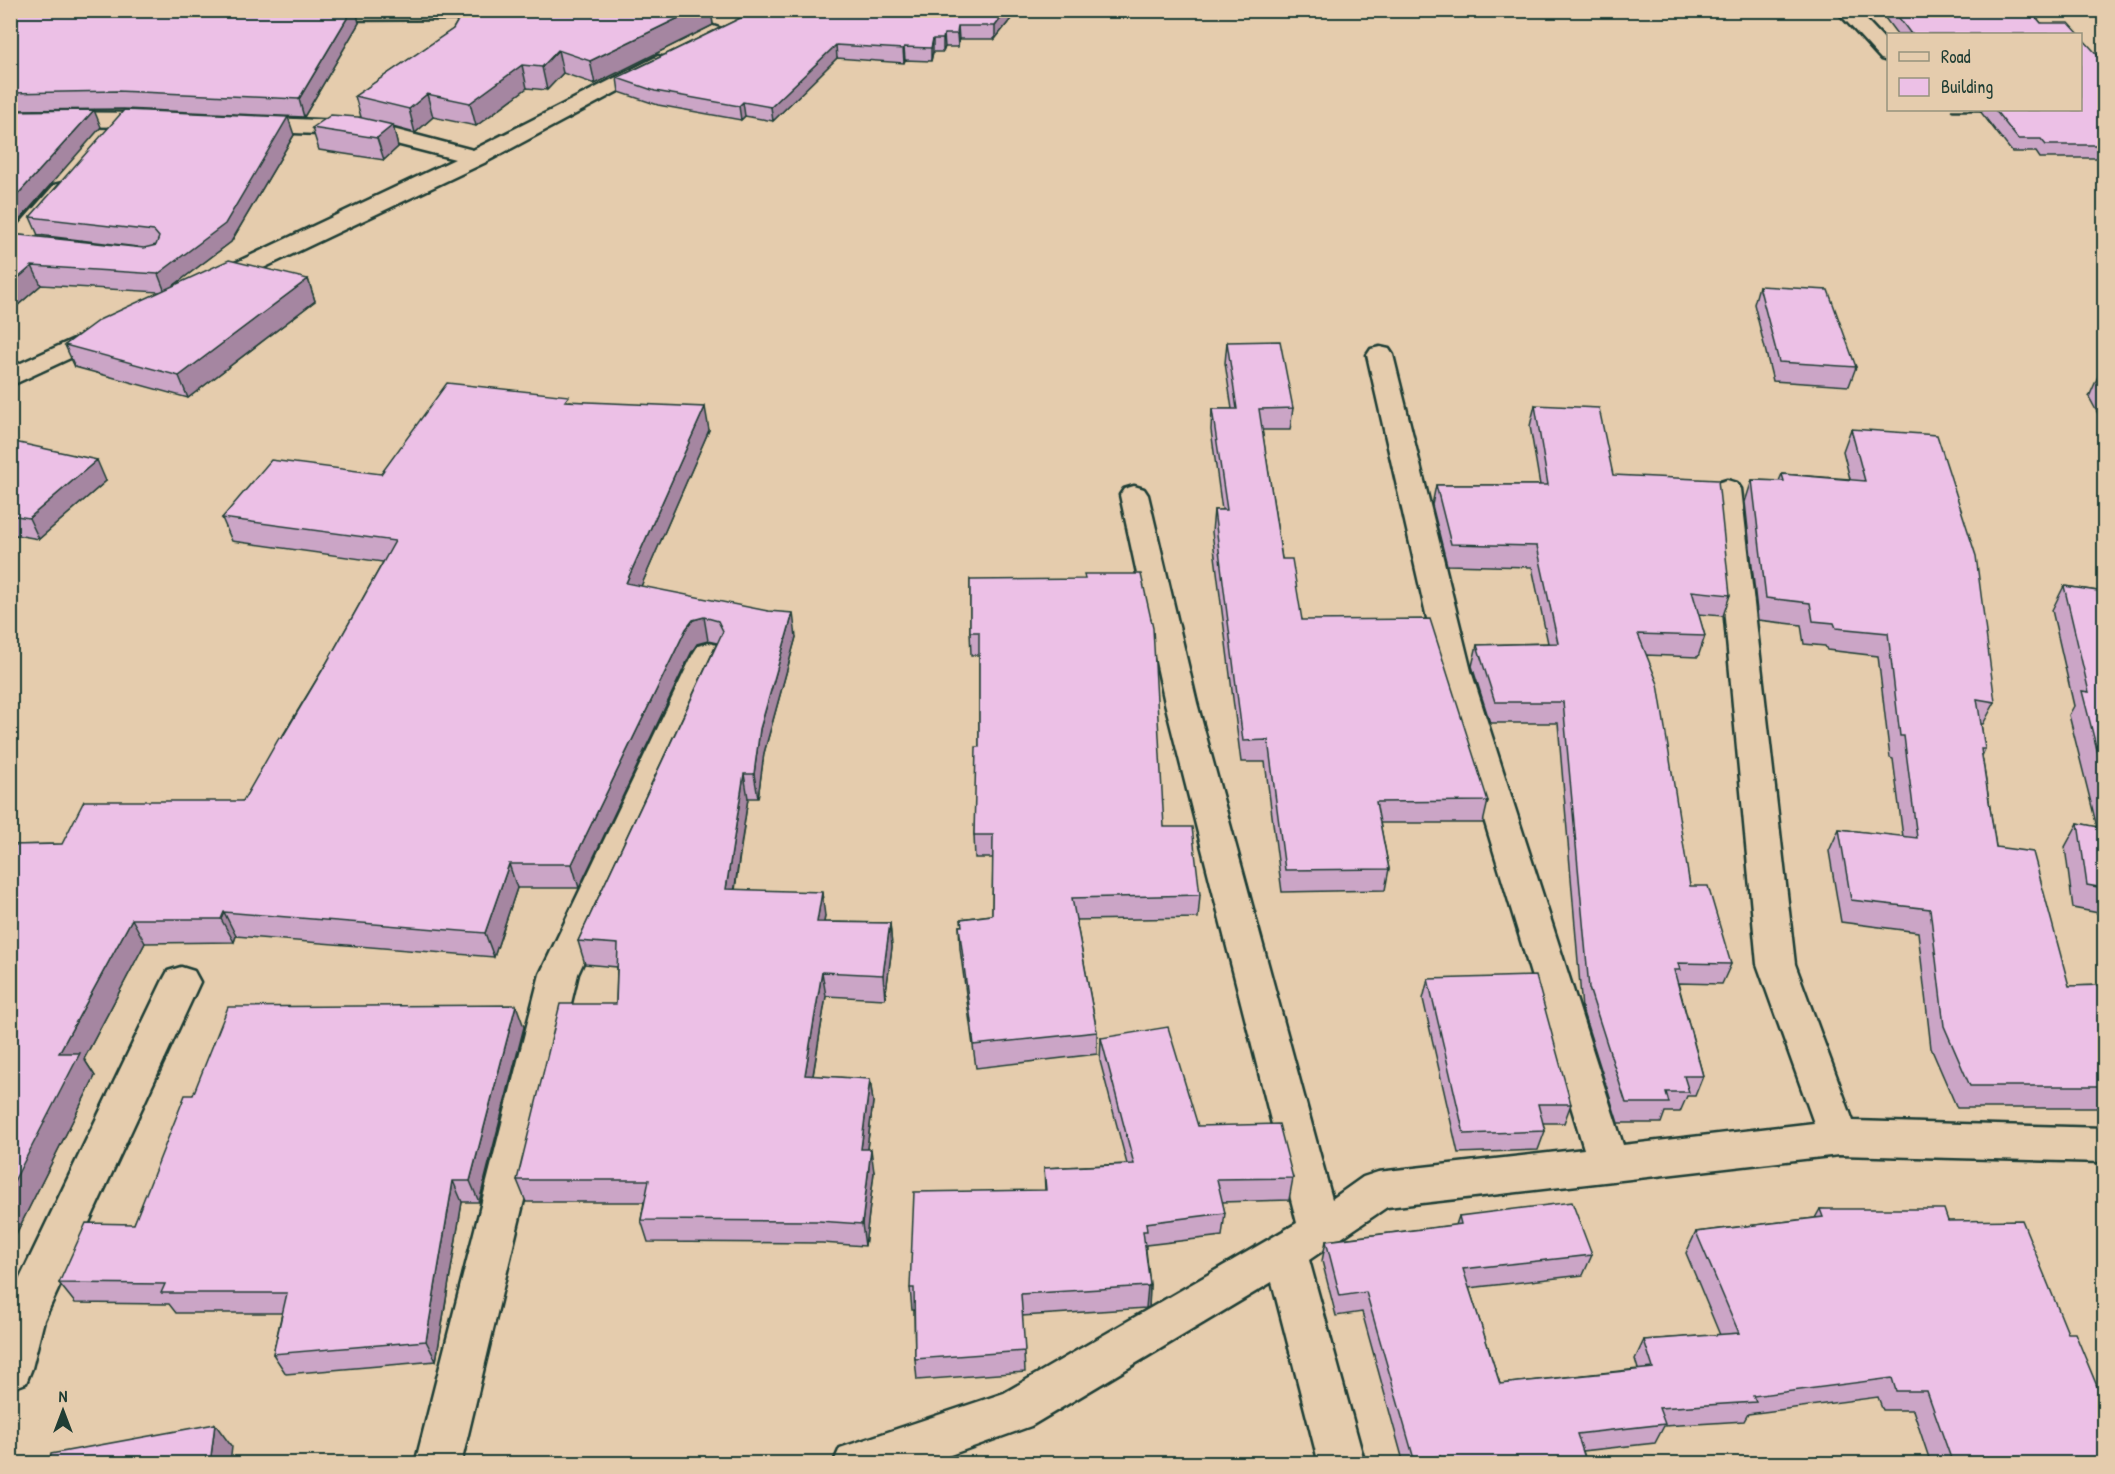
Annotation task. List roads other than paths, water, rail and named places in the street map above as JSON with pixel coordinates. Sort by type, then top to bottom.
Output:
[{"type":"street","points":[[1846,10],[1887,54]]},
{"type":"street","points":[[291,14],[525,13]]},
{"type":"street","points":[[642,13],[701,13],[747,20],[706,39]]},
{"type":"street","points":[[195,291],[476,158],[674,54]]},
{"type":"street","points":[[10,119],[124,118],[182,121]]},
{"type":"street","points":[[101,145],[124,118]]},
{"type":"street","points":[[228,123],[366,129],[476,158]]},
{"type":"street","points":[[22,244],[78,171]]},
{"type":"street","points":[[10,378],[130,322]]},
{"type":"street","points":[[1380,355],[1455,671],[1609,1164]]},
{"type":"street","points":[[1727,489],[1776,964],[1839,1138]]},
{"type":"street","points":[[1134,495],[1303,1241],[1342,1464]]},
{"type":"street","points":[[438,1464],[559,974],[709,654]]},
{"type":"street","points":[[10,1368],[23,1319],[181,982]]},
{"type":"street","points":[[856,1464],[1015,1411],[1303,1241],[1378,1190],[1839,1138],[2104,1146]]}]
